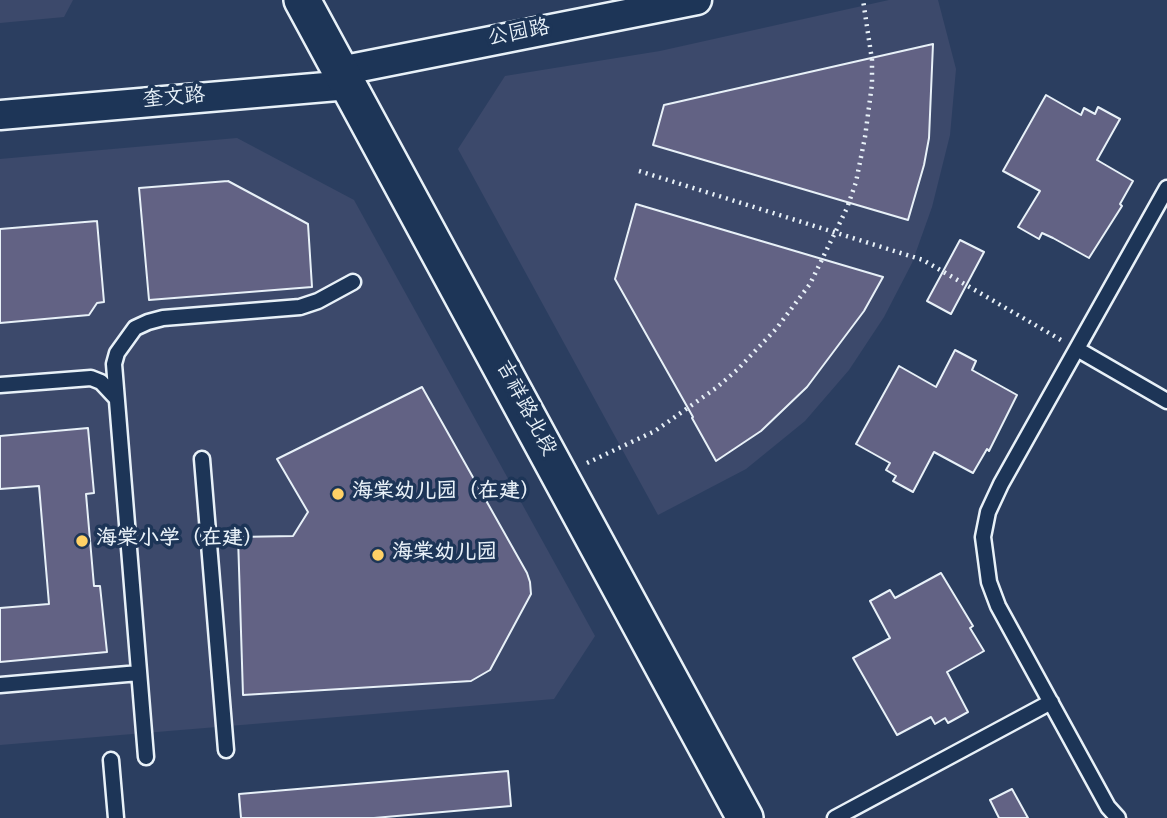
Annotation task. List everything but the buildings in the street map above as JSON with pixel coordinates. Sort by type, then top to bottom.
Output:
[{"type":"street","name":"吉祥路北段","points":[[302,0],[746,818]]},
{"type":"street","name":"公园路","points":[[345,78],[697,0]]},
{"type":"street","name":"奎文路","points":[[0,115],[345,78]]},
{"type":"lane","points":[[1118,818],[1108,807],[998,606],[989,582],[983,537],[988,512],[1001,484],[1167,188]]},
{"type":"lane","points":[[0,385],[82,377],[100,370],[135,328],[148,322],[163,318],[300,307],[318,301],[353,282]]},
{"type":"lane","points":[[1077,349],[1167,401]]},
{"type":"lane","points":[[117,352],[114,364],[146,757]]},
{"type":"lane","points":[[82,377],[101,382],[117,399]]},
{"type":"lane","points":[[202,459],[226,750]]},
{"type":"lane","points":[[0,685],[139,673]]},
{"type":"lane","points":[[835,818],[1051,702]]},
{"type":"lane","points":[[111,760],[116,818]]},
{"type":"path","points":[[561,476],[655,430],[737,370],[794,307],[810,284],[837,233],[856,182],[869,111],[872,60],[863,0]]},
{"type":"path","points":[[639,171],[923,260],[1077,349]]},
{"type":"shaded area","points":[[0,0],[73,0],[64,17],[0,23]]},
{"type":"shaded area","points":[[889,0],[938,0],[956,69],[950,135],[932,207],[912,263],[884,317],[849,370],[805,421],[746,469],[658,515],[458,149],[505,76],[660,51]]},
{"type":"shaded area","points":[[237,138],[354,200],[595,636],[554,699],[0,745],[0,159]]},
{"type":"place","name":"海棠幼儿园（在建）","points":[[338,494]]},
{"type":"place","name":"海棠小学（在建）","points":[[82,541]]},
{"type":"place","name":"海棠幼儿园","points":[[378,555]]}]
